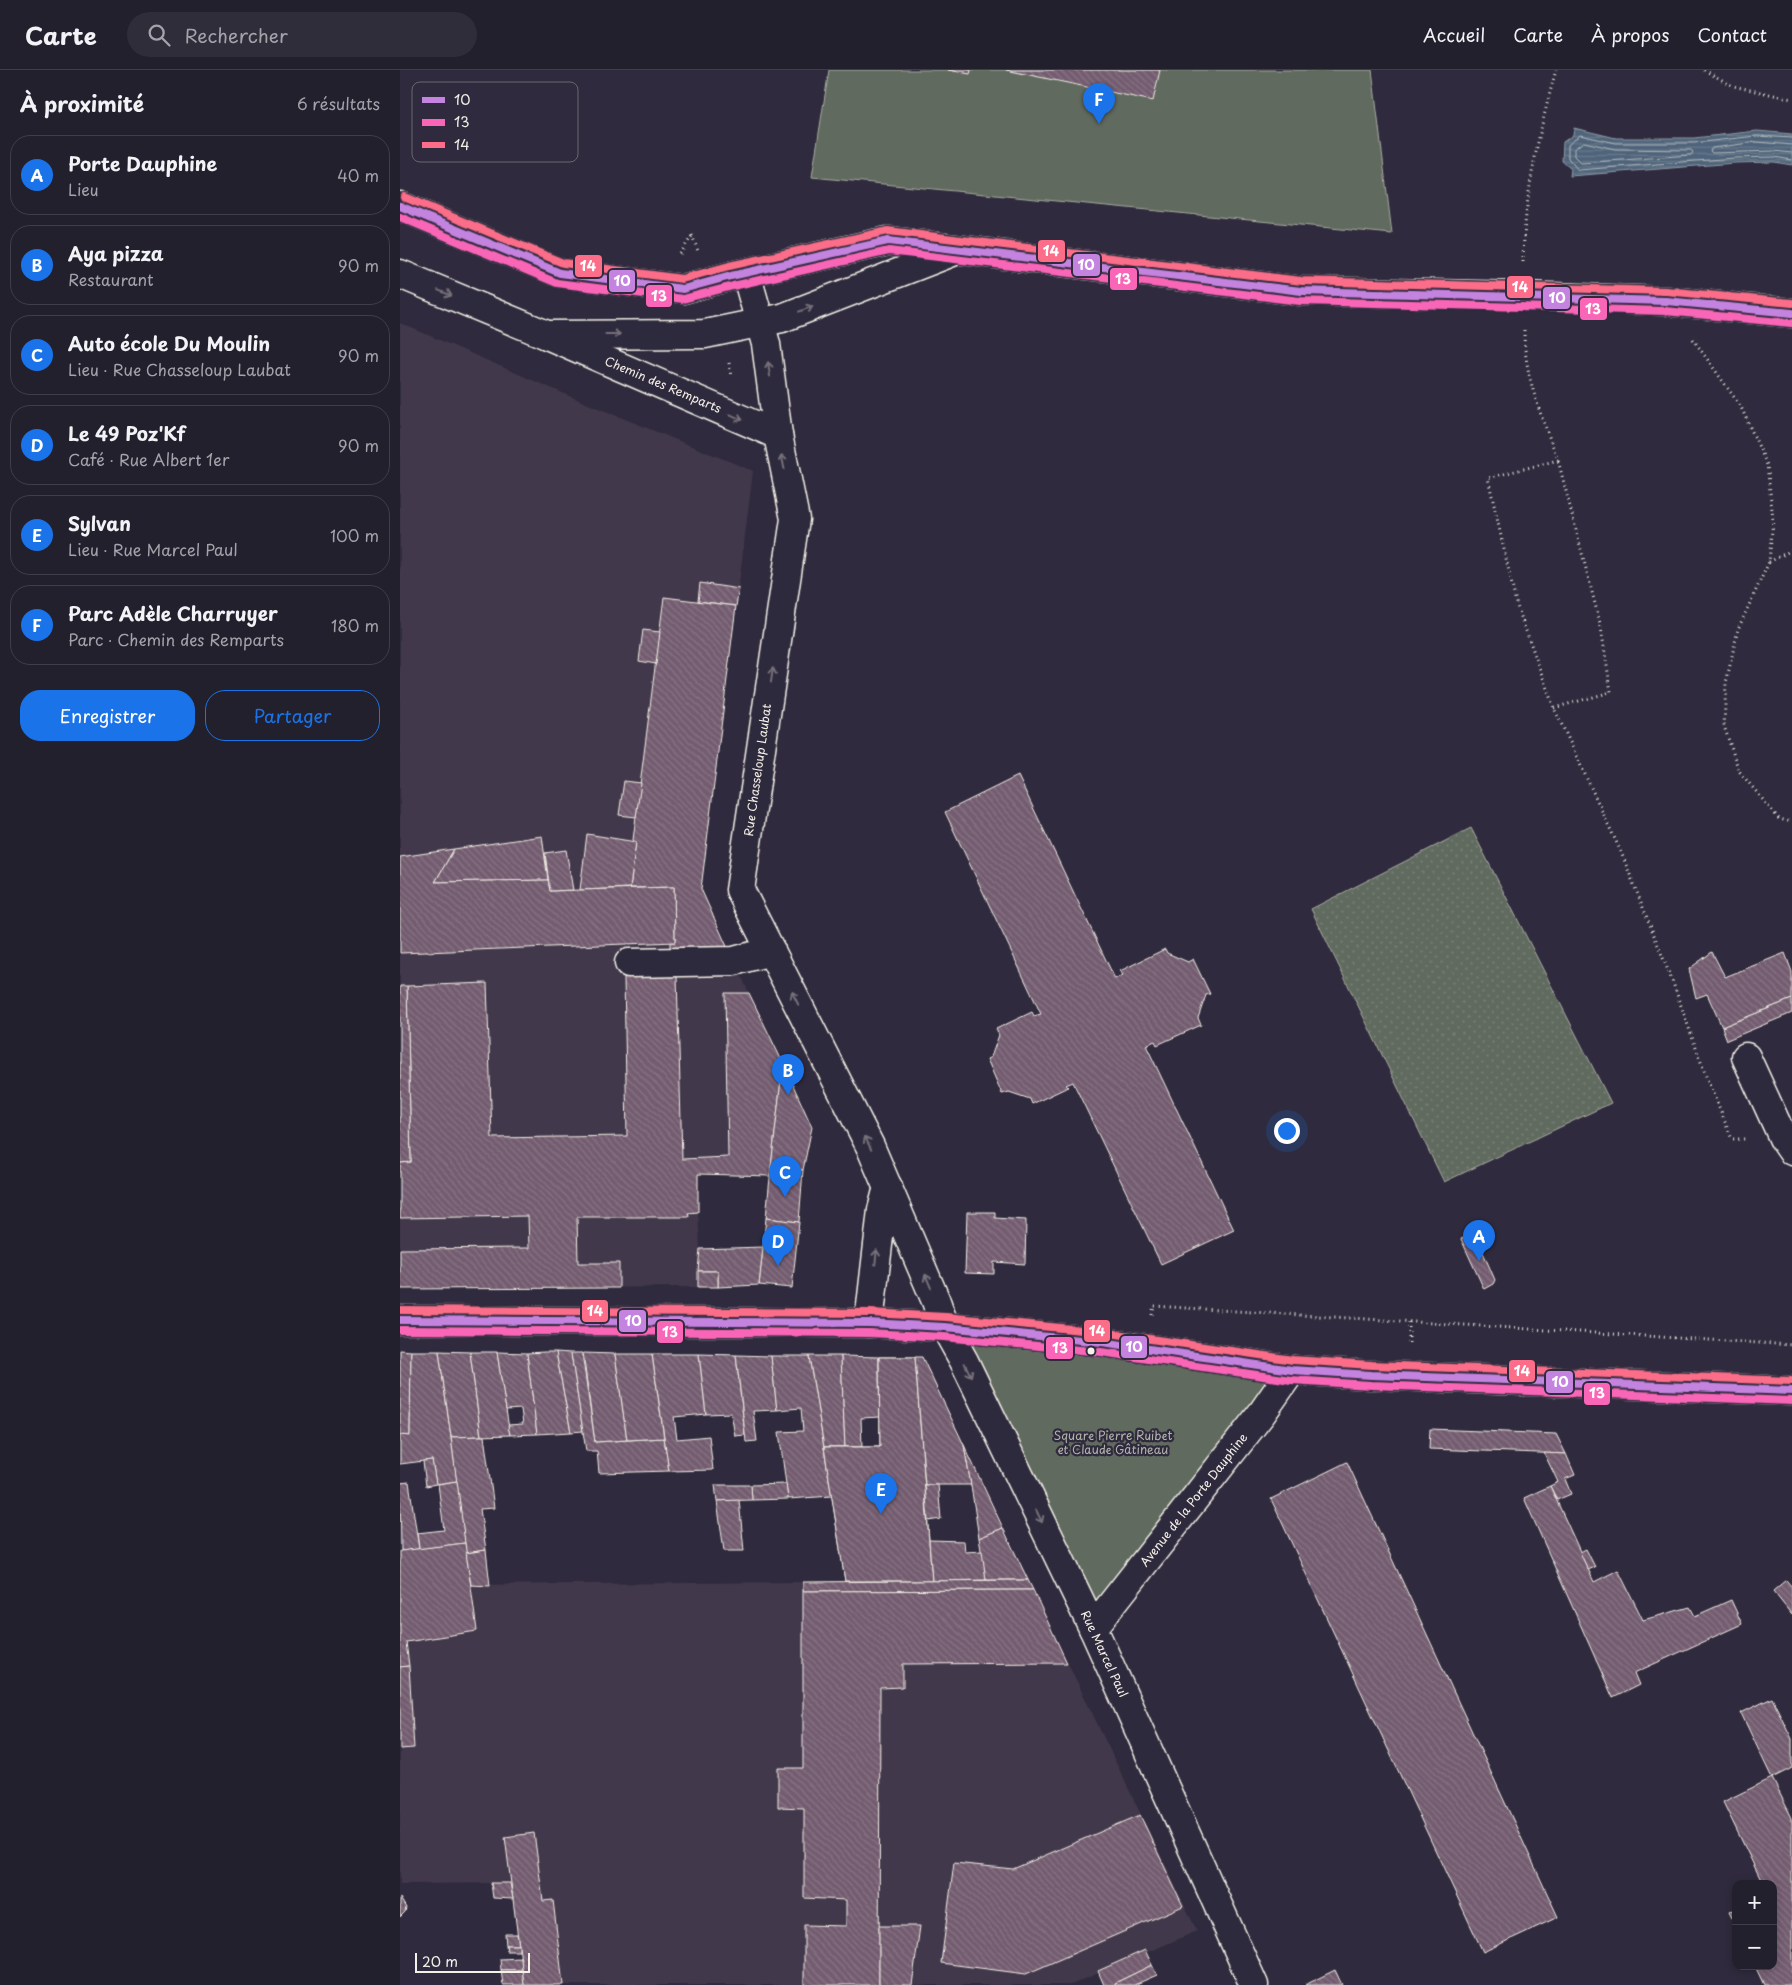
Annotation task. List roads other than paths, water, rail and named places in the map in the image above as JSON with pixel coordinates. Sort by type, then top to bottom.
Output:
[{"type":"street","name":"Chemin des Remparts","points":[[400,206],[560,273],[682,289],[888,241],[1301,291],[1666,301],[1792,313]]},
{"type":"street","name":"Chemin des Remparts","points":[[547,335],[705,334],[782,318],[959,250]]},
{"type":"street","points":[[746,273],[759,322]]},
{"type":"street","name":"Chemin des Remparts","points":[[400,274],[778,435]]},
{"type":"street","name":"Rue Chasseloup Laubat","points":[[759,322],[766,344],[778,435],[795,519],[740,890],[870,1146],[946,1327]]},
{"type":"street","points":[[629,963],[734,961],[771,951]]},
{"type":"street","points":[[1746,1057],[1783,1138],[1792,1151]]},
{"type":"street","points":[[869,1323],[882,1210],[888,1187]]},
{"type":"street","points":[[400,1320],[869,1323],[946,1327],[1145,1347],[1292,1370],[1371,1375],[1792,1391]]},
{"type":"street","name":"Rue Marcel Paul","points":[[946,1327],[1093,1628],[1254,1985]]},
{"type":"street","name":"Avenue de la Porte Dauphine","points":[[1093,1628],[1262,1413],[1292,1370]]},
{"type":"water","points":[[1574,128],[1616,138],[1694,138],[1757,131],[1792,134],[1792,165],[1774,162],[1735,163],[1570,176],[1571,169],[1562,161],[1563,142],[1573,135]]},
{"type":"place","name":"Parc Adèle Charruyer","points":[[1099,124]]},
{"type":"place","name":"Aya pizza","points":[[788,1095]]},
{"type":"place","name":"Auto école Du Moulin","points":[[785,1197]]},
{"type":"place","name":"Porte Dauphine","points":[[1479,1261]]},
{"type":"place","name":"Le 49 Poz'Kf","points":[[778,1266]]},
{"type":"place","name":"Sylvan","points":[[881,1514]]},
{"type":"park label","name":"Square Pierre Ruibet et Claude Gâtineau","points":[[1113,1443]]}]
